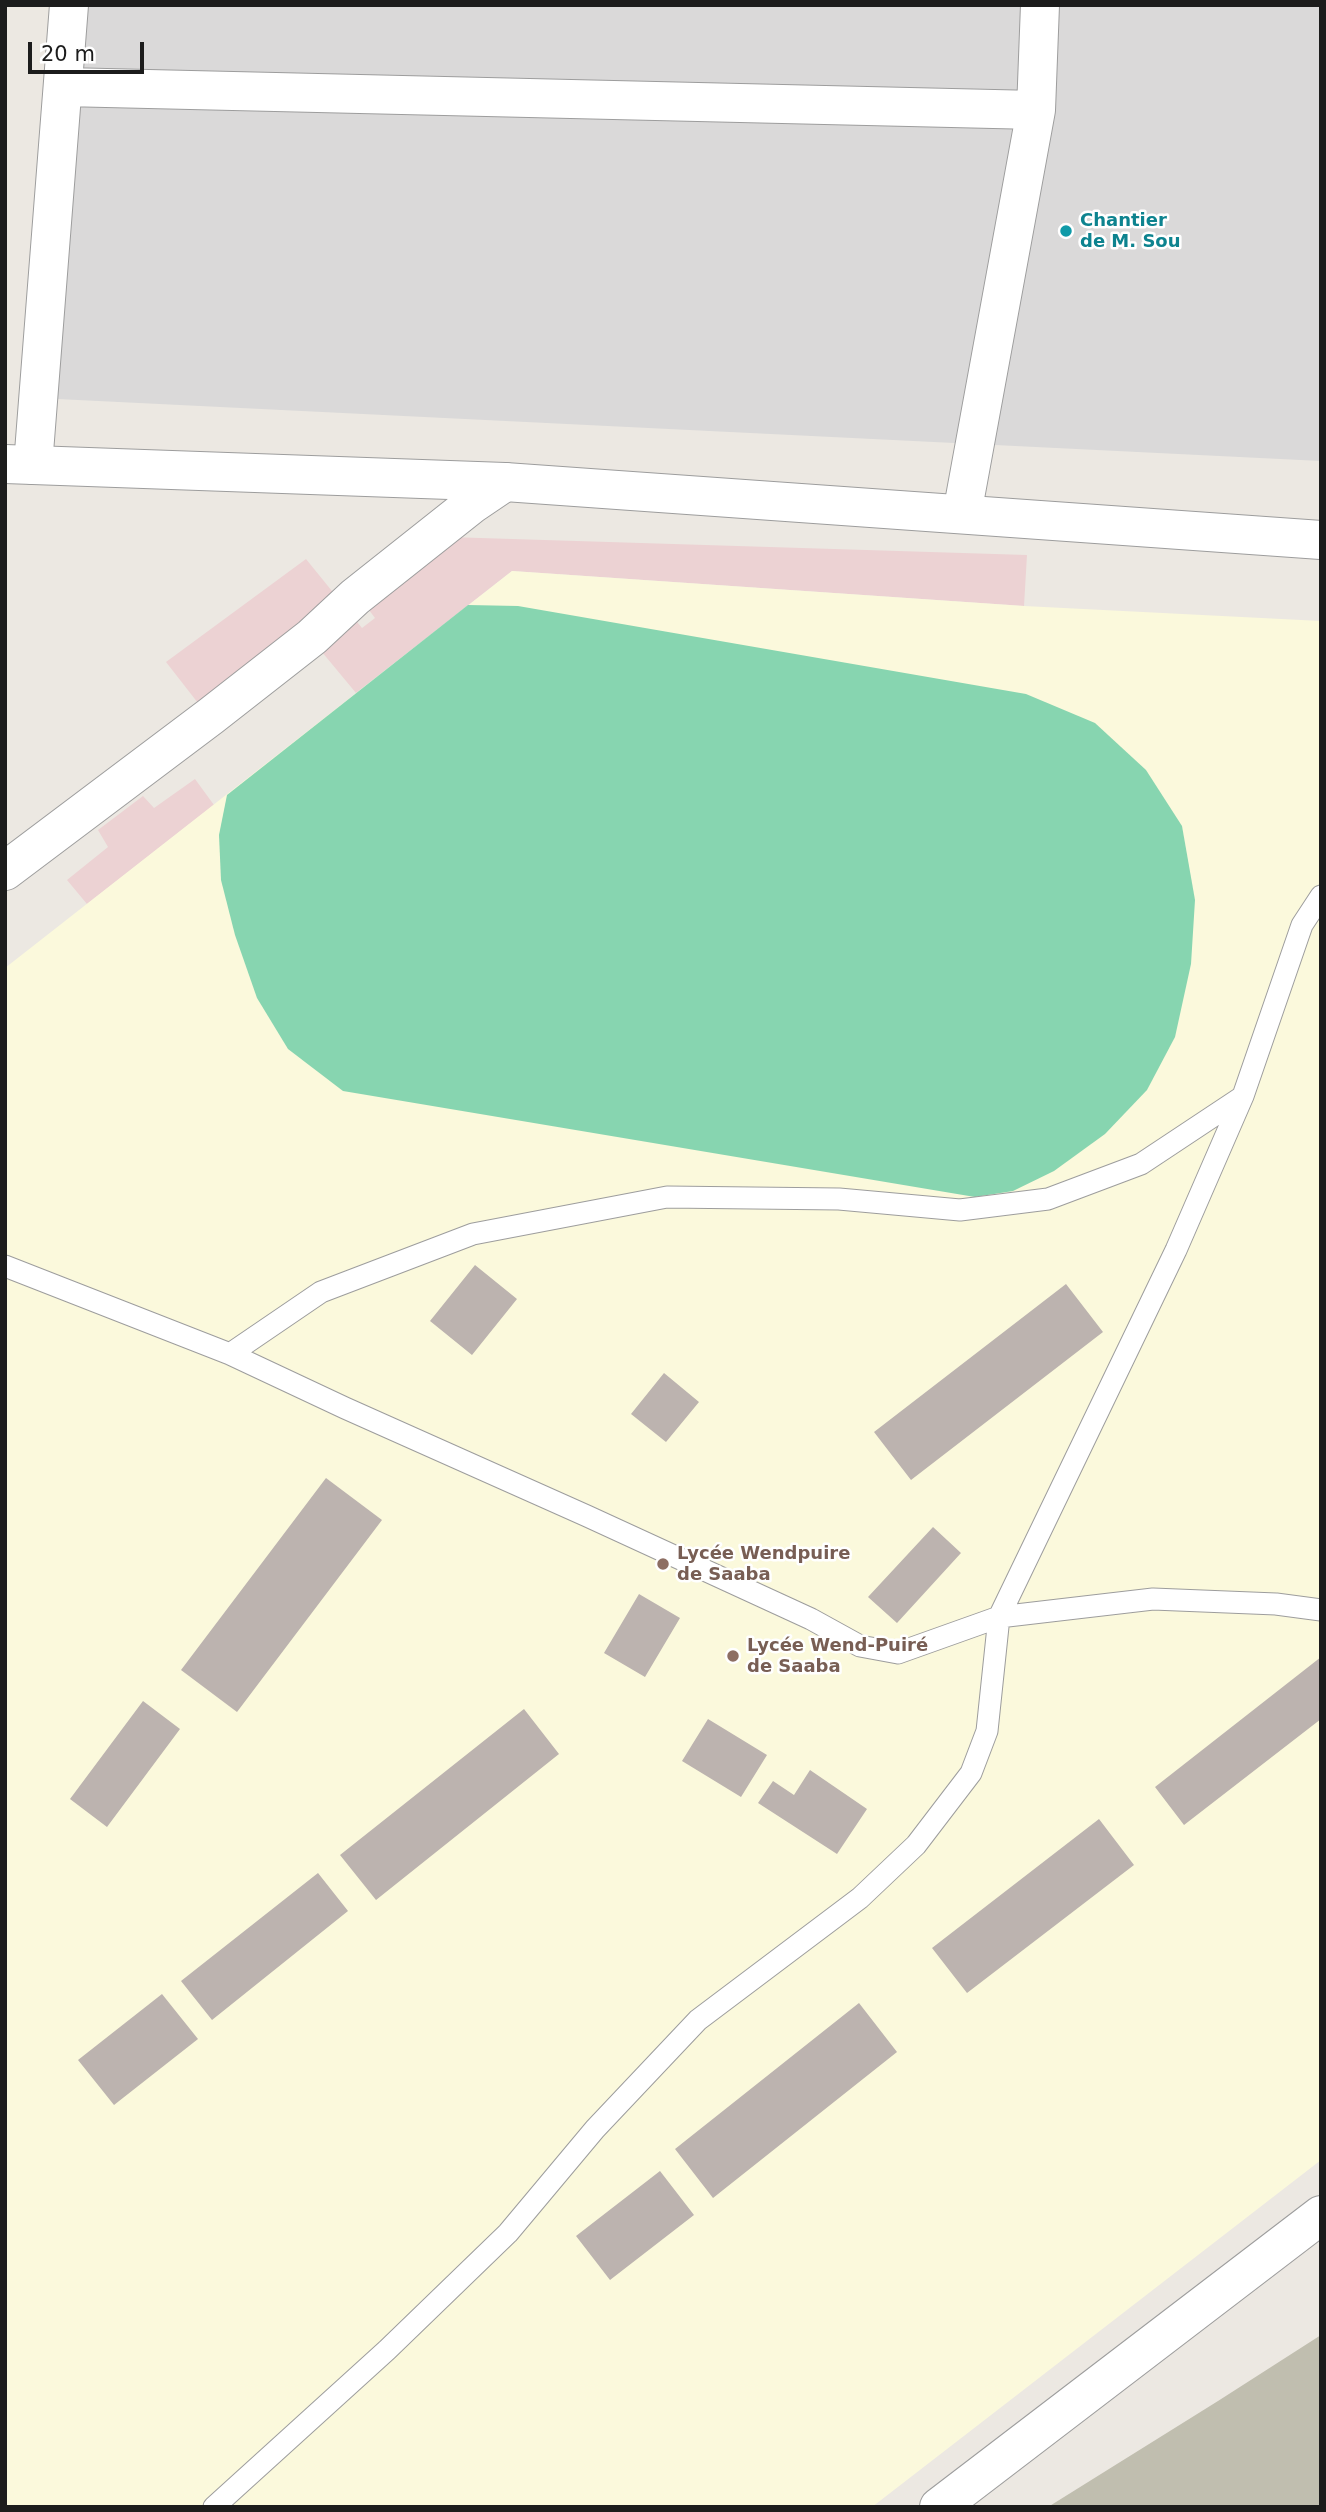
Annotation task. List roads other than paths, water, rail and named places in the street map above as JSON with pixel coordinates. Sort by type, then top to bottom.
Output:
[{"type":"street","points":[[69,5],[64,87],[19,451],[505,482],[1321,540]]},
{"type":"street","points":[[962,514],[1036,110],[1040,5]]},
{"type":"street","points":[[64,87],[1036,110]]},
{"type":"street","points":[[5,871],[312,637],[355,597],[471,505],[505,482]]},
{"type":"street","points":[[962,514],[1321,518]]},
{"type":"street","points":[[939,2507],[1321,2215]]},
{"type":"lane","points":[[214,2507],[387,2350],[508,2234],[595,2129],[698,2021],[860,1898],[916,1845],[971,1773],[987,1731],[999,1617],[1176,1251],[1243,1096],[1302,925],[1321,896]]},
{"type":"lane","points":[[230,1354],[321,1292],[473,1234],[667,1197],[839,1199],[960,1210],[1048,1199],[1141,1164],[1243,1096]]},
{"type":"lane","points":[[5,1266],[230,1354],[811,1619],[860,1646],[898,1653],[999,1617],[1153,1600],[1276,1604],[1321,1610]]},
{"type":"place","name":"Chantier de M. Sou","points":[[1066,231]]},
{"type":"place","name":"Lycée Wendpuire de Saaba","points":[[663,1564]]},
{"type":"place","name":"Lycée Wend-Puiré de Saaba","points":[[733,1656]]}]
